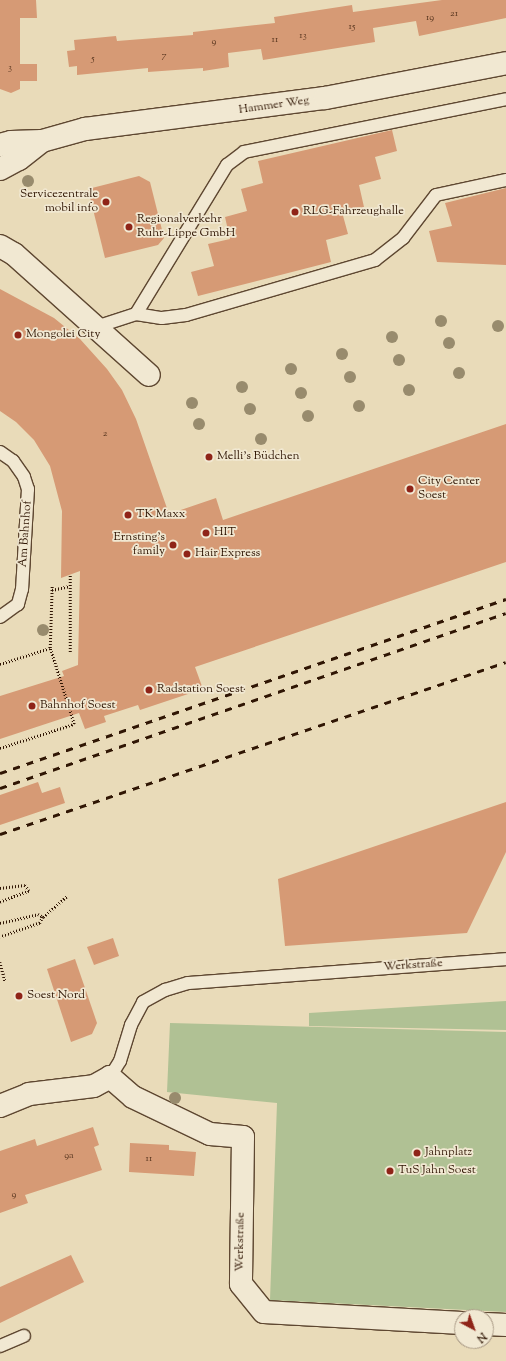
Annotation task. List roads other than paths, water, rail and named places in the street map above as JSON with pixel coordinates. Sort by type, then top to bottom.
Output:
[{"type":"street","name":"Hammer Weg","points":[[0,145],[11,142],[42,141],[85,129],[325,98],[506,63]]},
{"type":"street","name":"Hammer Weg","points":[[0,169],[19,159],[42,141]]},
{"type":"street","points":[[0,232],[7,250],[149,375]]},
{"type":"street","points":[[0,1106],[29,1094],[94,1086],[110,1077]]},
{"type":"street","name":"Werkstraße","points":[[110,1077],[133,1097],[210,1134],[243,1137],[241,1284],[264,1312],[454,1323]]},
{"type":"street","points":[[494,1324],[506,1325]]},
{"type":"lane","points":[[136,314],[227,165],[244,152],[506,99]]},
{"type":"lane","points":[[96,327],[136,314],[162,318],[186,315],[375,260],[403,238],[436,195],[506,180]]},
{"type":"lane","name":"Am Bahnhof","points":[[0,452],[13,460],[28,489],[22,590],[18,604],[0,617]]},
{"type":"lane","name":"Werkstraße","points":[[110,1077],[120,1061],[131,1025],[143,1002],[165,990],[188,983],[506,959]]},
{"type":"lane","points":[[0,1346],[24,1336]]},
{"type":"railway","points":[[0,773],[506,599]]},
{"type":"railway","points":[[0,788],[506,613]]},
{"type":"railway","points":[[0,834],[506,662]]},
{"type":"place","name":"Servicezentrale mobil info","points":[[106,202]]},
{"type":"place","name":"RLG-Fahrzeughalle","points":[[295,212]]},
{"type":"place","name":"Regionalverkehr Ruhr-Lippe GmbH","points":[[129,227]]},
{"type":"place","name":"Mongolei City","points":[[18,335]]},
{"type":"place","name":"Melli's Büdchen","points":[[209,457]]},
{"type":"place","name":"City Center Soest","points":[[410,489]]},
{"type":"place","name":"TK Maxx","points":[[128,515]]},
{"type":"place","name":"HIT","points":[[206,533]]},
{"type":"place","name":"Ernsting's family","points":[[173,545]]},
{"type":"place","name":"Hair Express","points":[[187,554]]},
{"type":"place","name":"Radstation Soest","points":[[149,690]]},
{"type":"place","name":"Bahnhof Soest","points":[[32,706]]},
{"type":"place","name":"Soest Nord","points":[[19,996]]},
{"type":"place","name":"Jahnplatz","points":[[417,1153]]},
{"type":"place","name":"TuS Jahn Soest","points":[[390,1171]]}]
